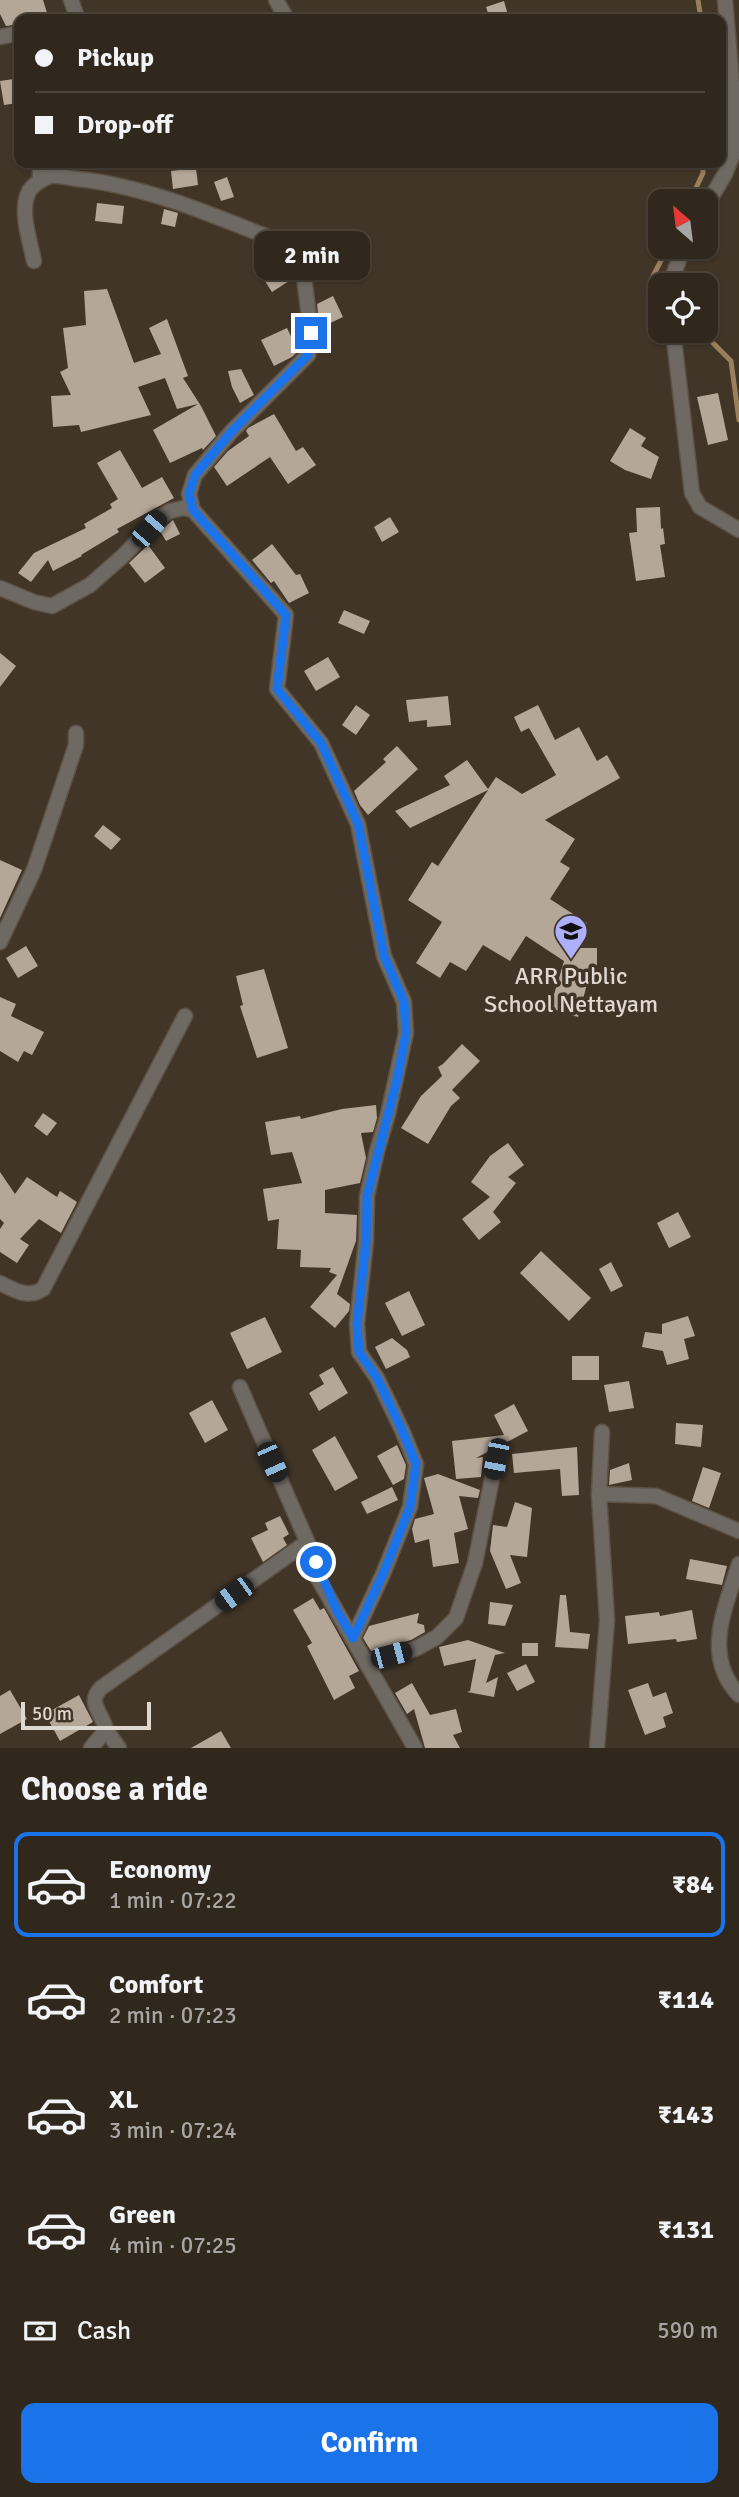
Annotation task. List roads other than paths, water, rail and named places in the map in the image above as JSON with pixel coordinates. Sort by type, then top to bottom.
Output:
[{"type":"street","points":[[716,189],[733,154],[734,106],[725,0]]},
{"type":"street","points":[[40,168],[40,180]]},
{"type":"street","points":[[34,261],[26,213],[30,190],[40,180],[52,176],[107,182],[196,209],[293,247],[300,253],[311,333],[308,355],[232,431],[195,475],[189,494],[193,510],[286,615],[277,689],[321,743],[358,824],[384,956],[404,1002],[406,1033],[367,1196],[366,1241],[357,1324],[359,1352],[377,1378],[416,1464],[410,1507],[353,1638]]},
{"type":"street","points":[[674,343],[692,493],[700,508],[739,530]]},
{"type":"street","points":[[0,588],[34,603],[52,606],[90,585],[159,518],[170,511],[183,508],[193,510]]},
{"type":"street","points":[[0,942],[34,870],[76,745],[76,733]]},
{"type":"street","points":[[0,1283],[25,1294],[37,1293],[43,1289],[185,1016]]},
{"type":"street","points":[[240,1387],[337,1611]]},
{"type":"street","points":[[597,1748],[607,1620],[599,1494],[602,1432]]},
{"type":"street","points":[[366,1662],[415,1649],[437,1637],[456,1618],[475,1563],[496,1459]]},
{"type":"street","points":[[599,1494],[656,1496],[739,1531]]},
{"type":"street","points":[[119,1748],[106,1730],[93,1702],[94,1695],[300,1547],[415,1748]]},
{"type":"street","points":[[739,1564],[719,1626],[718,1661],[739,1695]]},
{"type":"street","points":[[91,1748],[106,1730]]},
{"type":"waterway","points":[[698,0],[700,14]]},
{"type":"waterway","points":[[696,189],[703,168]]},
{"type":"waterway","points":[[655,273],[662,259]]},
{"type":"waterway","points":[[713,343],[731,361],[739,420]]},
{"type":"place","name":"ARR Public School Nettayam","points":[[571,961]]}]
